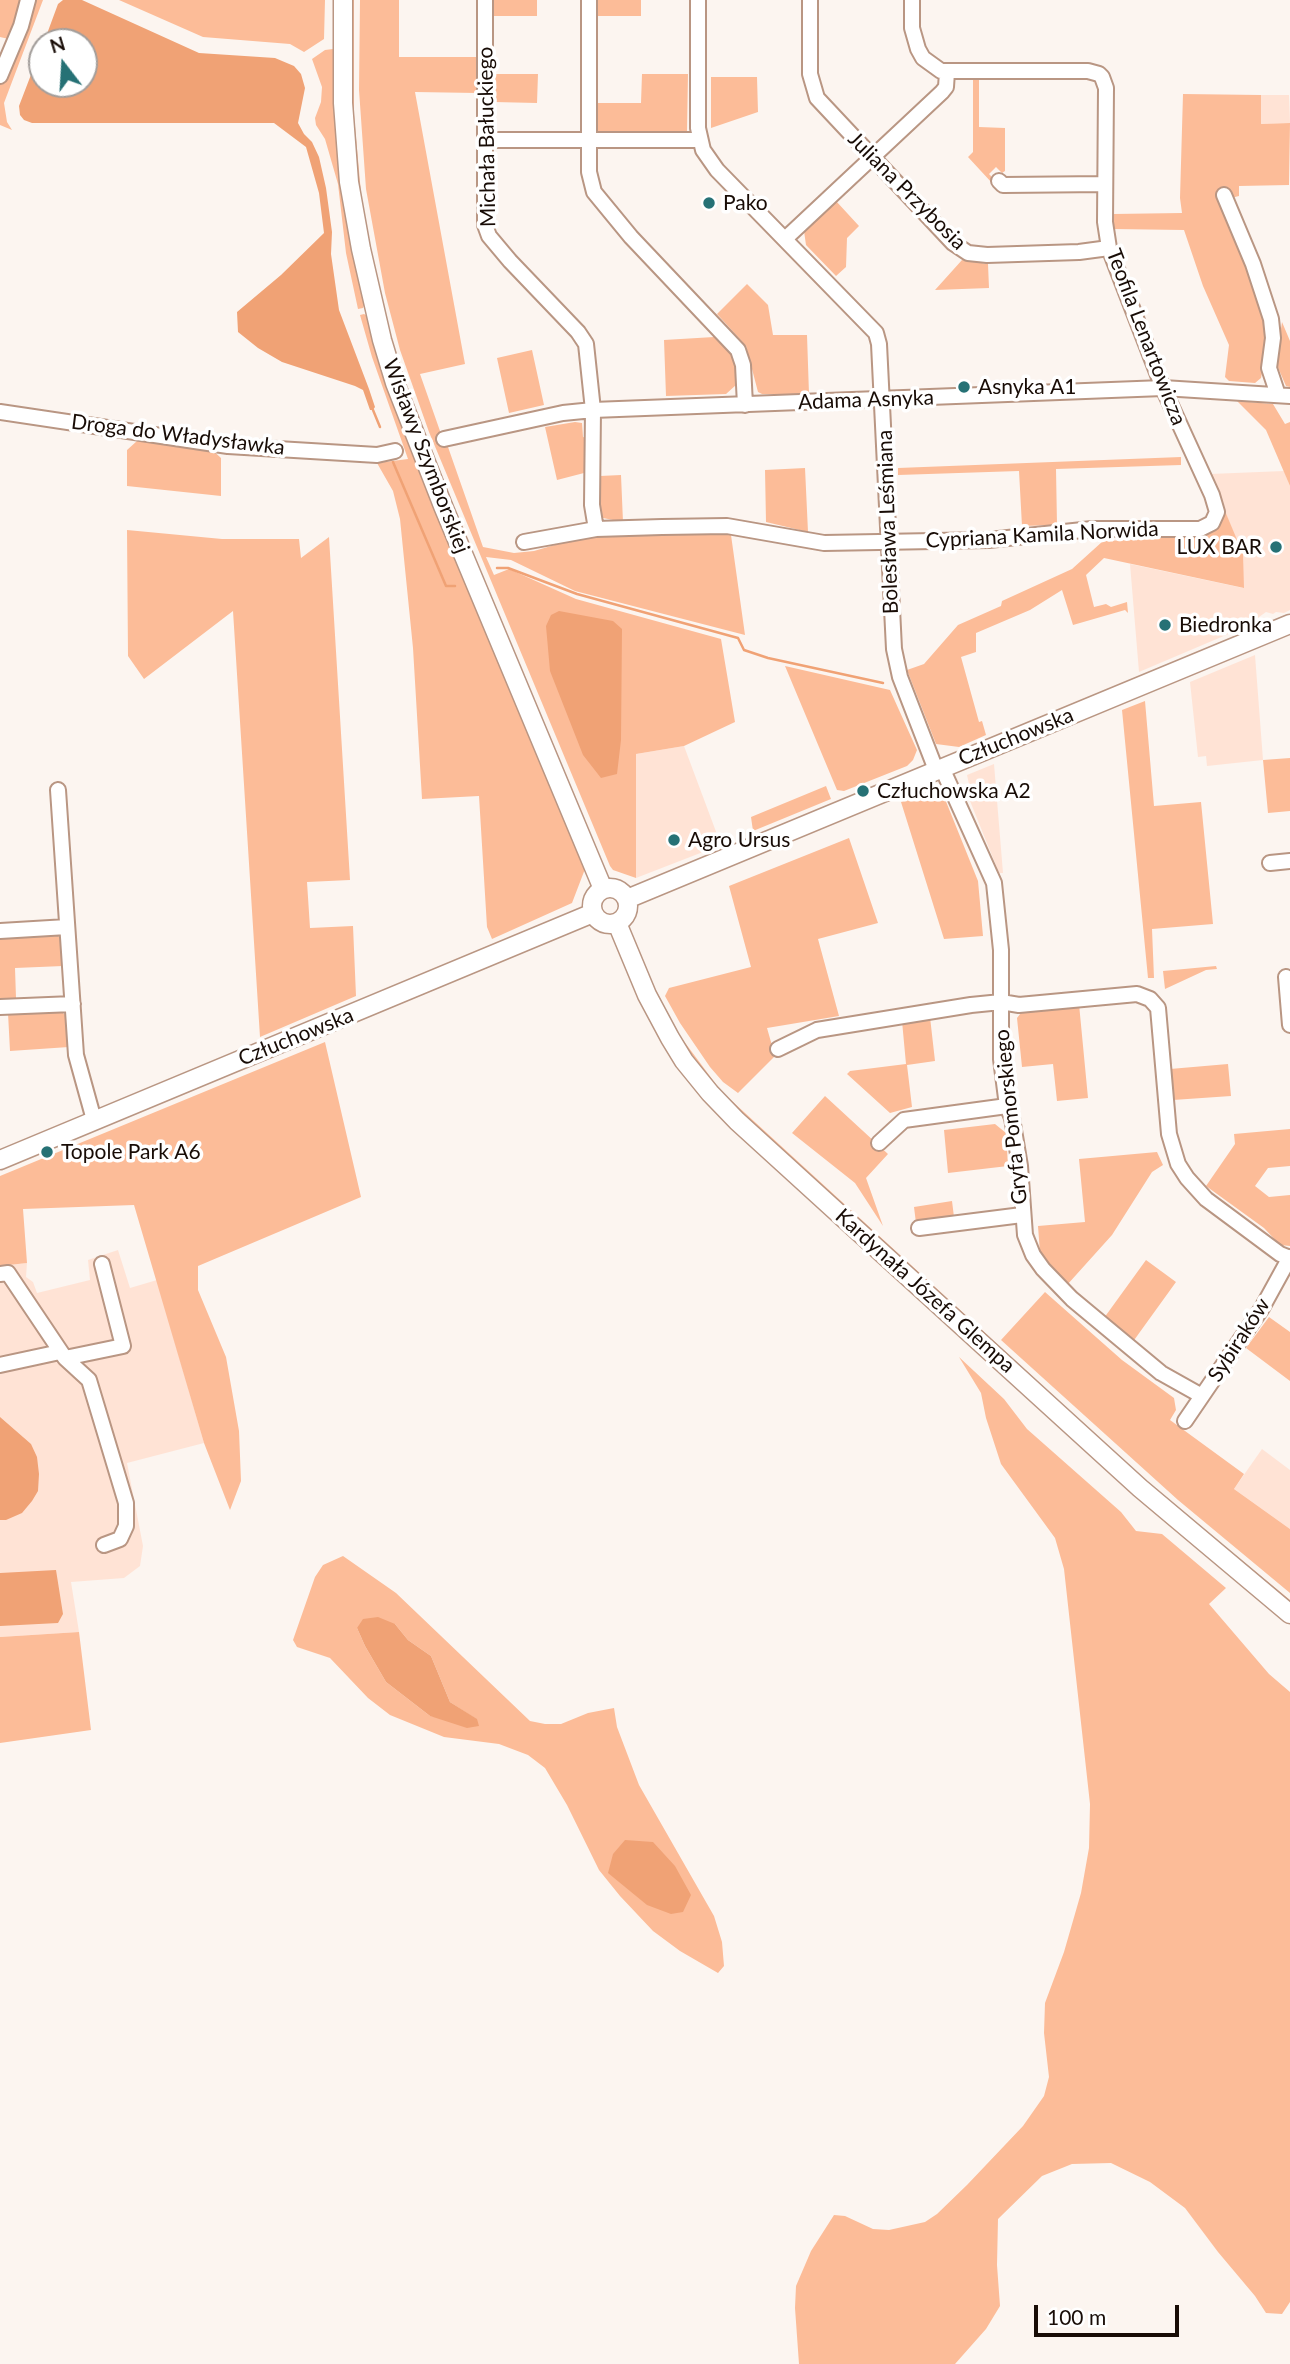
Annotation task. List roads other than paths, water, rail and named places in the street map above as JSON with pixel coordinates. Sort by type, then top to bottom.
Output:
[{"type":"main road","name":"Wisławy Szymborskiej","points":[[343,0],[343,103],[349,182],[360,249],[382,340],[395,383],[443,506],[603,889]]},
{"type":"main road","name":"Człuchowska","points":[[627,899],[1290,624]]},
{"type":"main road","points":[[603,889],[615,889],[627,899],[626,914],[617,923],[602,923],[593,913],[592,900],[603,889]]},
{"type":"main road","name":"Człuchowska","points":[[0,1160],[593,913]]},
{"type":"main road","name":"Kardynała Józefa Glempa","points":[[617,923],[647,995],[670,1038],[710,1094],[1140,1488],[1290,1614]]},
{"type":"street","points":[[0,76],[29,0]]},
{"type":"street","name":"Michała Bałuckiego","points":[[485,0],[485,225],[489,236],[586,344],[593,410],[592,505],[596,529]]},
{"type":"street","points":[[589,0],[589,172],[597,198],[738,350],[743,365],[745,405]]},
{"type":"street","points":[[486,140],[699,140],[698,0]]},
{"type":"street","name":"Juliana Przybosia","points":[[810,0],[810,74],[813,91],[821,104],[953,243],[968,253],[987,255],[1065,253],[1109,248]]},
{"type":"street","points":[[785,239],[946,87],[947,72],[934,68],[918,49],[912,28],[912,0]]},
{"type":"street","name":"Teofila Lenartowicza","points":[[947,72],[1084,71],[1099,74],[1106,88],[1105,222],[1109,248],[1163,388],[1212,495],[1217,512]]},
{"type":"street","name":"Bolesława Leśmiana","points":[[699,140],[717,170],[876,333],[881,356],[894,649],[900,677],[939,769]]},
{"type":"street","points":[[999,181],[1003,185],[1105,184]]},
{"type":"street","points":[[1224,195],[1253,264],[1271,318],[1273,338],[1269,368],[1284,396]]},
{"type":"street","name":"Adama Asnyka","points":[[444,439],[562,413],[593,410],[1163,388],[1284,396]]},
{"type":"street","name":"Droga do Władysławka","points":[[1,413],[228,446],[377,455],[395,451]]},
{"type":"street","name":"Cypriana Kamila Norwida","points":[[524,542],[596,529],[727,526],[824,543],[989,540],[1092,529],[1200,529],[1212,523],[1217,512]]},
{"type":"street","name":"Gryfa Pomorskiego","points":[[939,769],[994,883],[1001,950],[1001,1059],[1006,1105],[1012,1118],[1020,1166],[1024,1235],[1043,1269],[1072,1299],[1161,1373],[1202,1396]]},
{"type":"street","points":[[58,790],[76,1055],[94,1120]]},
{"type":"street","points":[[1270,863],[1290,861]]},
{"type":"street","points":[[0,931],[67,927]]},
{"type":"street","points":[[1286,977],[1290,1025]]},
{"type":"street","points":[[778,1049],[817,1030],[903,1014],[1001,1002],[1019,1005],[1137,994],[1150,999],[1157,1008],[1169,1134],[1178,1164],[1186,1178],[1206,1199],[1280,1254],[1290,1257]]},
{"type":"street","points":[[0,1007],[73,1004]]},
{"type":"street","points":[[879,1143],[904,1120],[1006,1105]]},
{"type":"street","points":[[919,1228],[1022,1215]]},
{"type":"street","name":"Sybiraków","points":[[1185,1421],[1262,1308],[1290,1257]]},
{"type":"street","points":[[0,1365],[123,1346],[102,1264]]},
{"type":"street","points":[[0,1274],[8,1273],[62,1355],[89,1380],[125,1503],[127,1526],[120,1539],[104,1545]]},
{"type":"waterway","points":[[373,410],[380,427]]},
{"type":"waterway","points":[[393,462],[446,586],[455,586]]},
{"type":"waterway","points":[[497,568],[508,568],[577,594],[738,638],[744,650],[768,658],[883,683]]},
{"type":"place","name":"Pako","points":[[709,203]]},
{"type":"place","name":"Asnyka A1","points":[[964,387]]},
{"type":"place","name":"LUX BAR","points":[[1276,547]]},
{"type":"place","name":"Biedronka","points":[[1165,625]]},
{"type":"place","name":"Człuchowska A2","points":[[863,791]]},
{"type":"place","name":"Agro Ursus","points":[[674,840]]},
{"type":"place","name":"Topole Park A6","points":[[47,1152]]}]
